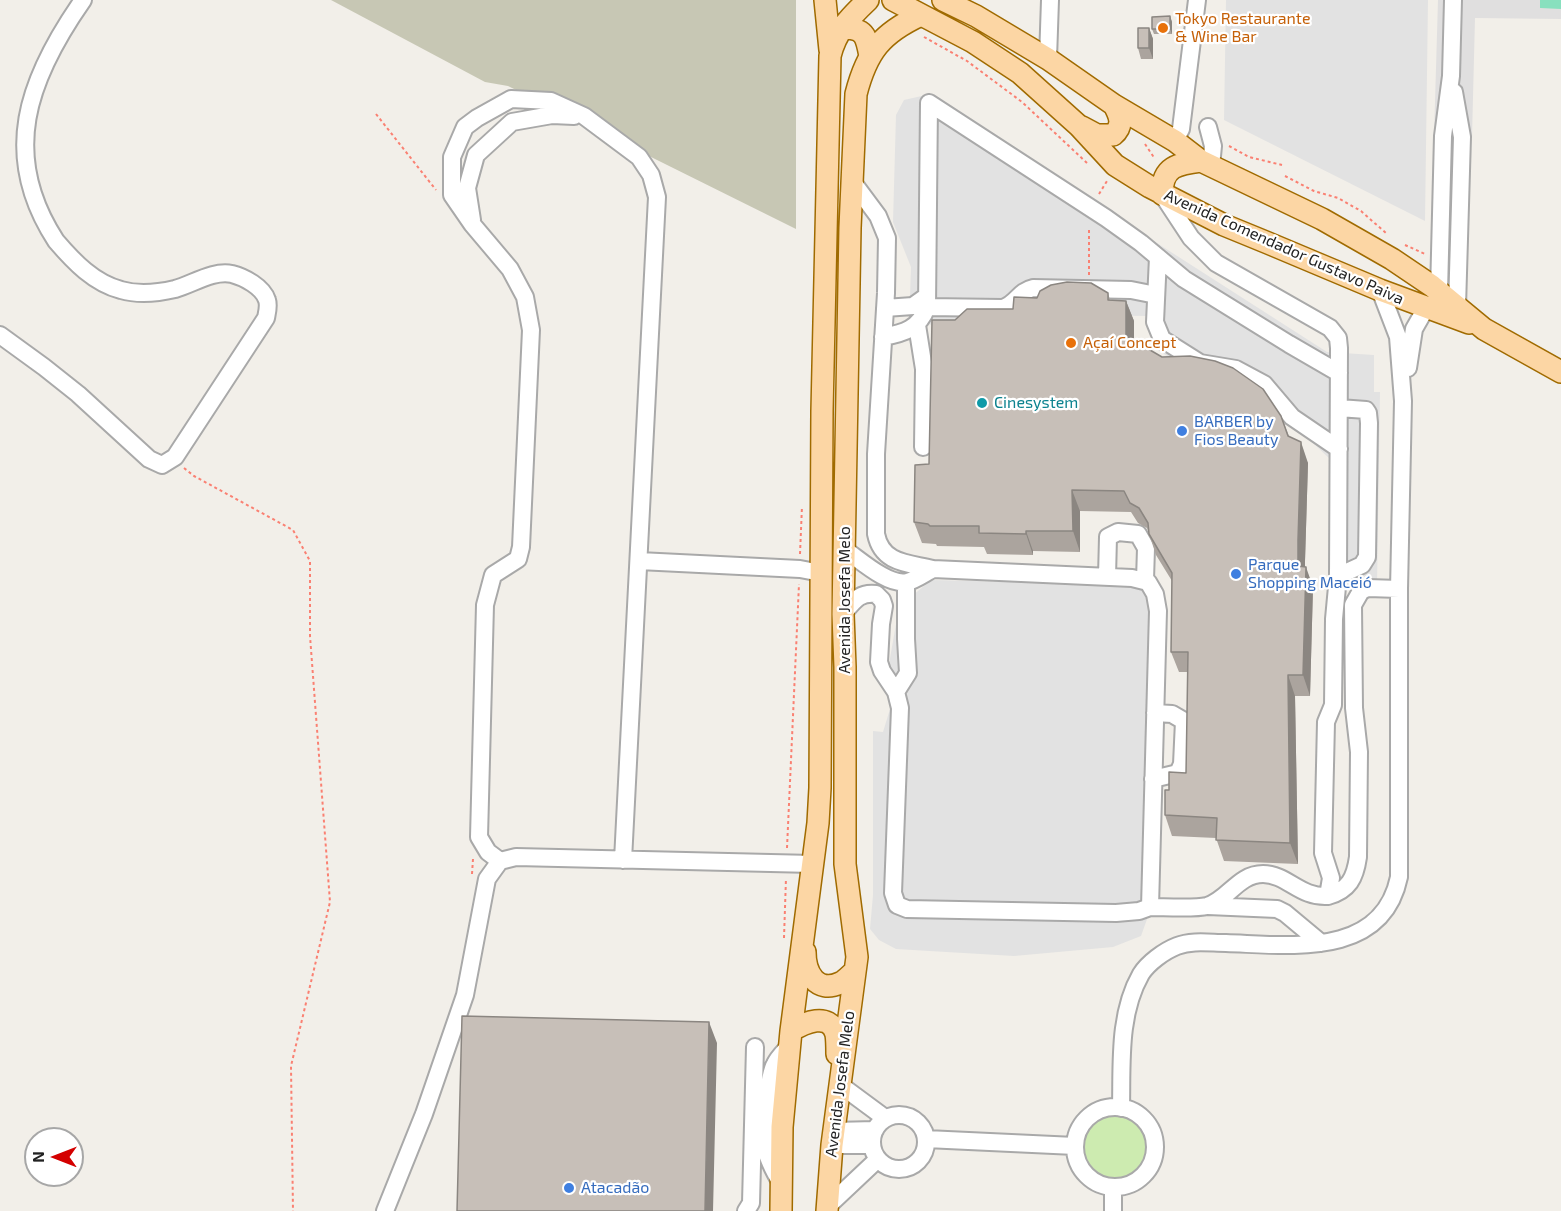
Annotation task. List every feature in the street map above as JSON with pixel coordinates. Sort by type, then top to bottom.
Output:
[{"type":"main road","points":[[825,0],[830,56]]},
{"type":"main road","name":"Avenida Josefa Melo","points":[[781,1211],[782,1127],[790,1038],[813,864],[820,788],[822,411],[830,56],[841,28],[868,0]]},
{"type":"main road","name":"Avenida Comendador Gustavo Paiva","points":[[893,0],[973,42],[1020,73],[1079,126],[1115,165],[1162,194],[1224,225],[1380,290],[1457,307],[1484,329]]},
{"type":"main road","name":"Avenida Comendador Gustavo Paiva","points":[[944,0],[976,16],[1048,59],[1114,105],[1175,141],[1206,163],[1322,219],[1392,259],[1432,300],[1561,372]]},
{"type":"main road","name":"Avenida Josefa Melo","points":[[827,1208],[833,1138],[856,957],[845,864],[843,614],[852,181],[856,94],[859,80],[879,42],[900,25],[921,15]]},
{"type":"main road","points":[[841,28],[852,28],[863,33],[867,39],[870,56]]},
{"type":"main road","points":[[1079,126],[1097,135],[1113,135],[1118,131],[1121,123],[1114,105]]},
{"type":"main road","points":[[1162,194],[1164,177],[1169,170],[1177,166],[1206,163]]},
{"type":"main road","points":[[806,915],[805,962],[810,976],[818,983],[827,985],[841,983],[855,970]]},
{"type":"main road","points":[[790,1038],[804,1023],[824,1021],[831,1025],[836,1034],[840,1081]]},
{"type":"street","points":[[0,335],[69,387],[149,459],[166,462],[266,318],[268,301],[256,286],[245,279],[221,272],[176,288],[156,292],[121,290],[88,273],[42,226],[25,194],[16,160],[18,126],[29,88],[58,35],[83,0]]},
{"type":"street","points":[[1048,59],[1050,0]]},
{"type":"street","points":[[1175,141],[1181,129],[1197,0]]},
{"type":"street","points":[[1403,401],[1414,329],[1432,300],[1440,267],[1443,136],[1451,76],[1453,0]]},
{"type":"street","points":[[1451,76],[1462,136],[1457,307]]},
{"type":"street","points":[[500,861],[488,852],[479,837],[485,605],[493,575],[518,559],[521,547],[531,330],[525,297],[510,269],[472,224],[452,195],[452,157],[465,127],[511,99],[551,101],[584,116],[639,157],[651,175],[657,197],[623,860]]},
{"type":"street","points":[[883,337],[900,334],[917,325],[923,318],[927,301],[929,103],[1090,207],[1184,279],[1339,373]]},
{"type":"street","points":[[472,224],[467,188],[476,155],[512,122],[552,115],[584,116]]},
{"type":"street","points":[[477,118],[471,129],[475,138],[488,143],[495,138]]},
{"type":"street","points":[[1206,163],[1213,146],[1208,127]]},
{"type":"street","points":[[852,181],[884,227],[887,238],[888,257],[876,454],[876,534],[880,549],[895,560],[933,569],[1107,577],[1145,580],[1152,586],[1157,602],[1150,907]]},
{"type":"street","points":[[1162,194],[1191,238],[1216,263],[1335,332],[1339,348],[1338,576],[1334,619],[1333,705],[1326,722],[1323,853],[1330,878],[1328,896]]},
{"type":"street","points":[[1158,257],[1155,322],[1162,339],[1200,363],[1236,369],[1264,384],[1292,417],[1339,449]]},
{"type":"street","points":[[885,308],[913,306],[927,301],[1002,308],[1009,306],[1026,290],[1131,290],[1156,295]]},
{"type":"street","points":[[1121,1108],[1122,1037],[1132,998],[1143,972],[1161,954],[1177,946],[1194,943],[1289,945],[1321,943],[1348,937],[1377,920],[1389,907],[1395,894],[1399,877],[1399,589],[1403,401],[1398,337],[1380,290]]},
{"type":"street","points":[[917,325],[924,369],[923,447]]},
{"type":"street","points":[[1338,576],[1362,565],[1367,557],[1369,446],[1369,417],[1366,410],[1339,408]]},
{"type":"street","points":[[1107,577],[1108,537],[1118,532],[1138,534],[1146,548],[1145,580]]},
{"type":"street","points":[[844,549],[879,575],[893,581],[906,583],[933,569]]},
{"type":"street","points":[[639,561],[800,569],[821,573]]},
{"type":"street","points":[[896,692],[908,673],[906,583]]},
{"type":"street","points":[[1207,906],[1251,876],[1263,874],[1275,877],[1306,894],[1319,897],[1343,891],[1349,885],[1357,868],[1359,752],[1354,708],[1353,606],[1361,591],[1368,588],[1399,589]]},
{"type":"street","points":[[843,614],[858,595],[868,593],[876,594],[884,606],[879,662],[882,671],[896,692],[900,708],[893,893],[897,904],[908,909],[1116,913],[1139,911],[1150,907],[1207,906],[1277,909],[1321,943]]},
{"type":"street","points":[[1333,705],[1356,728]]},
{"type":"street","points":[[1154,779],[1178,773],[1182,764],[1184,721],[1172,714],[1155,713]]},
{"type":"street","points":[[385,1211],[424,1114],[465,995],[487,879],[500,861],[516,857],[813,864]]},
{"type":"street","points":[[746,1211],[751,1203],[760,1115],[770,1074],[790,1038]]},
{"type":"street","points":[[755,1047],[760,1115],[766,1150],[781,1184]]},
{"type":"street","points":[[827,1208],[877,1138],[900,1114],[920,1124],[926,1138],[926,1146],[919,1160],[906,1168],[891,1168],[877,1138],[840,1081]]},
{"type":"street","points":[[1121,1108],[1133,1111],[1150,1128],[1154,1140],[1154,1151],[1151,1163],[1140,1177],[1124,1186],[1113,1187],[1090,1178],[1079,1163],[1075,1146],[1079,1129],[1090,1116],[1105,1109],[1121,1108]]},
{"type":"street","points":[[833,1138],[877,1138]]},
{"type":"street","points":[[926,1138],[1075,1146]]},
{"type":"street","points":[[1113,1187],[1113,1211]]},
{"type":"path","points":[[900,25],[967,61],[1022,102],[1092,166]]},
{"type":"path","points":[[1143,140],[1155,160],[1156,167]]},
{"type":"path","points":[[1226,145],[1249,157],[1282,165]]},
{"type":"path","points":[[1285,176],[1314,191],[1338,198],[1361,211],[1391,237]]},
{"type":"path","points":[[1089,289],[1090,207],[1109,179]]},
{"type":"path","points":[[1401,243],[1428,255],[1440,267]]},
{"type":"path","points":[[166,462],[293,530],[310,561],[310,636],[330,902],[291,1066],[292,1211]]},
{"type":"path","points":[[784,943],[803,499]]},
{"type":"shaded area","points":[[331,0],[796,0],[796,229],[508,86],[485,82]]},
{"type":"shaded area","points":[[1226,0],[1428,0],[1425,221],[1224,120]]},
{"type":"shaded area","points":[[1438,0],[1561,0],[1561,19],[1475,18],[1472,137],[1434,136]]},
{"type":"shaded area","points":[[926,95],[1327,352],[1374,355],[1374,392],[1380,392],[1377,586],[1330,587],[1332,461],[1274,406],[1192,372],[1153,347],[1152,316],[1031,315],[1019,327],[909,324],[911,267],[893,222],[896,115],[904,100]]},
{"type":"shaded area","points":[[931,580],[1147,585],[1161,622],[1151,908],[1141,936],[1113,947],[1014,956],[896,949],[879,940],[870,929],[873,895],[873,731],[883,732],[890,709],[889,664],[899,607]]},
{"type":"green space","points":[[1540,0],[1561,0],[1561,9],[1540,8]]},
{"type":"green space","points":[[1115,1116],[1127,1118],[1137,1125],[1144,1135],[1146,1147],[1144,1159],[1137,1169],[1127,1176],[1115,1178],[1103,1176],[1093,1169],[1086,1159],[1084,1147],[1086,1135],[1093,1125],[1103,1118]]},
{"type":"building","points":[[1170,16],[1170,29],[1152,29],[1152,17]]},
{"type":"building","points":[[1138,28],[1149,28],[1149,48],[1138,48]]},
{"type":"building","name":"Parque Shopping Maceió","points":[[1067,282],[1091,283],[1108,293],[1108,300],[1126,301],[1126,336],[1162,357],[1190,356],[1215,361],[1233,368],[1263,389],[1281,416],[1288,436],[1301,442],[1298,566],[1306,567],[1303,675],[1288,675],[1290,843],[1216,840],[1217,818],[1165,815],[1165,790],[1169,790],[1169,772],[1186,773],[1188,652],[1171,652],[1172,573],[1149,534],[1148,523],[1139,508],[1130,503],[1124,491],[1072,490],[1073,531],[1026,531],[1026,534],[979,533],[979,526],[930,526],[914,522],[915,465],[929,464],[932,320],[955,320],[967,309],[1013,309],[1014,297],[1037,298],[1040,291],[1051,285]]},
{"type":"building","points":[[462,1016],[709,1022],[705,1211],[457,1211]]},
{"type":"place","name":"Tokyo Restaurante & Wine Bar","points":[[1163,28]]},
{"type":"place","name":"Açaí Concept","points":[[1071,343]]},
{"type":"place","name":"Cinesystem","points":[[982,403]]},
{"type":"place","name":"BARBER by Fios Beauty","points":[[1182,431]]},
{"type":"place","name":"Parque Shopping Maceió","points":[[1236,574]]},
{"type":"place","name":"Atacadão","points":[[569,1188]]}]
